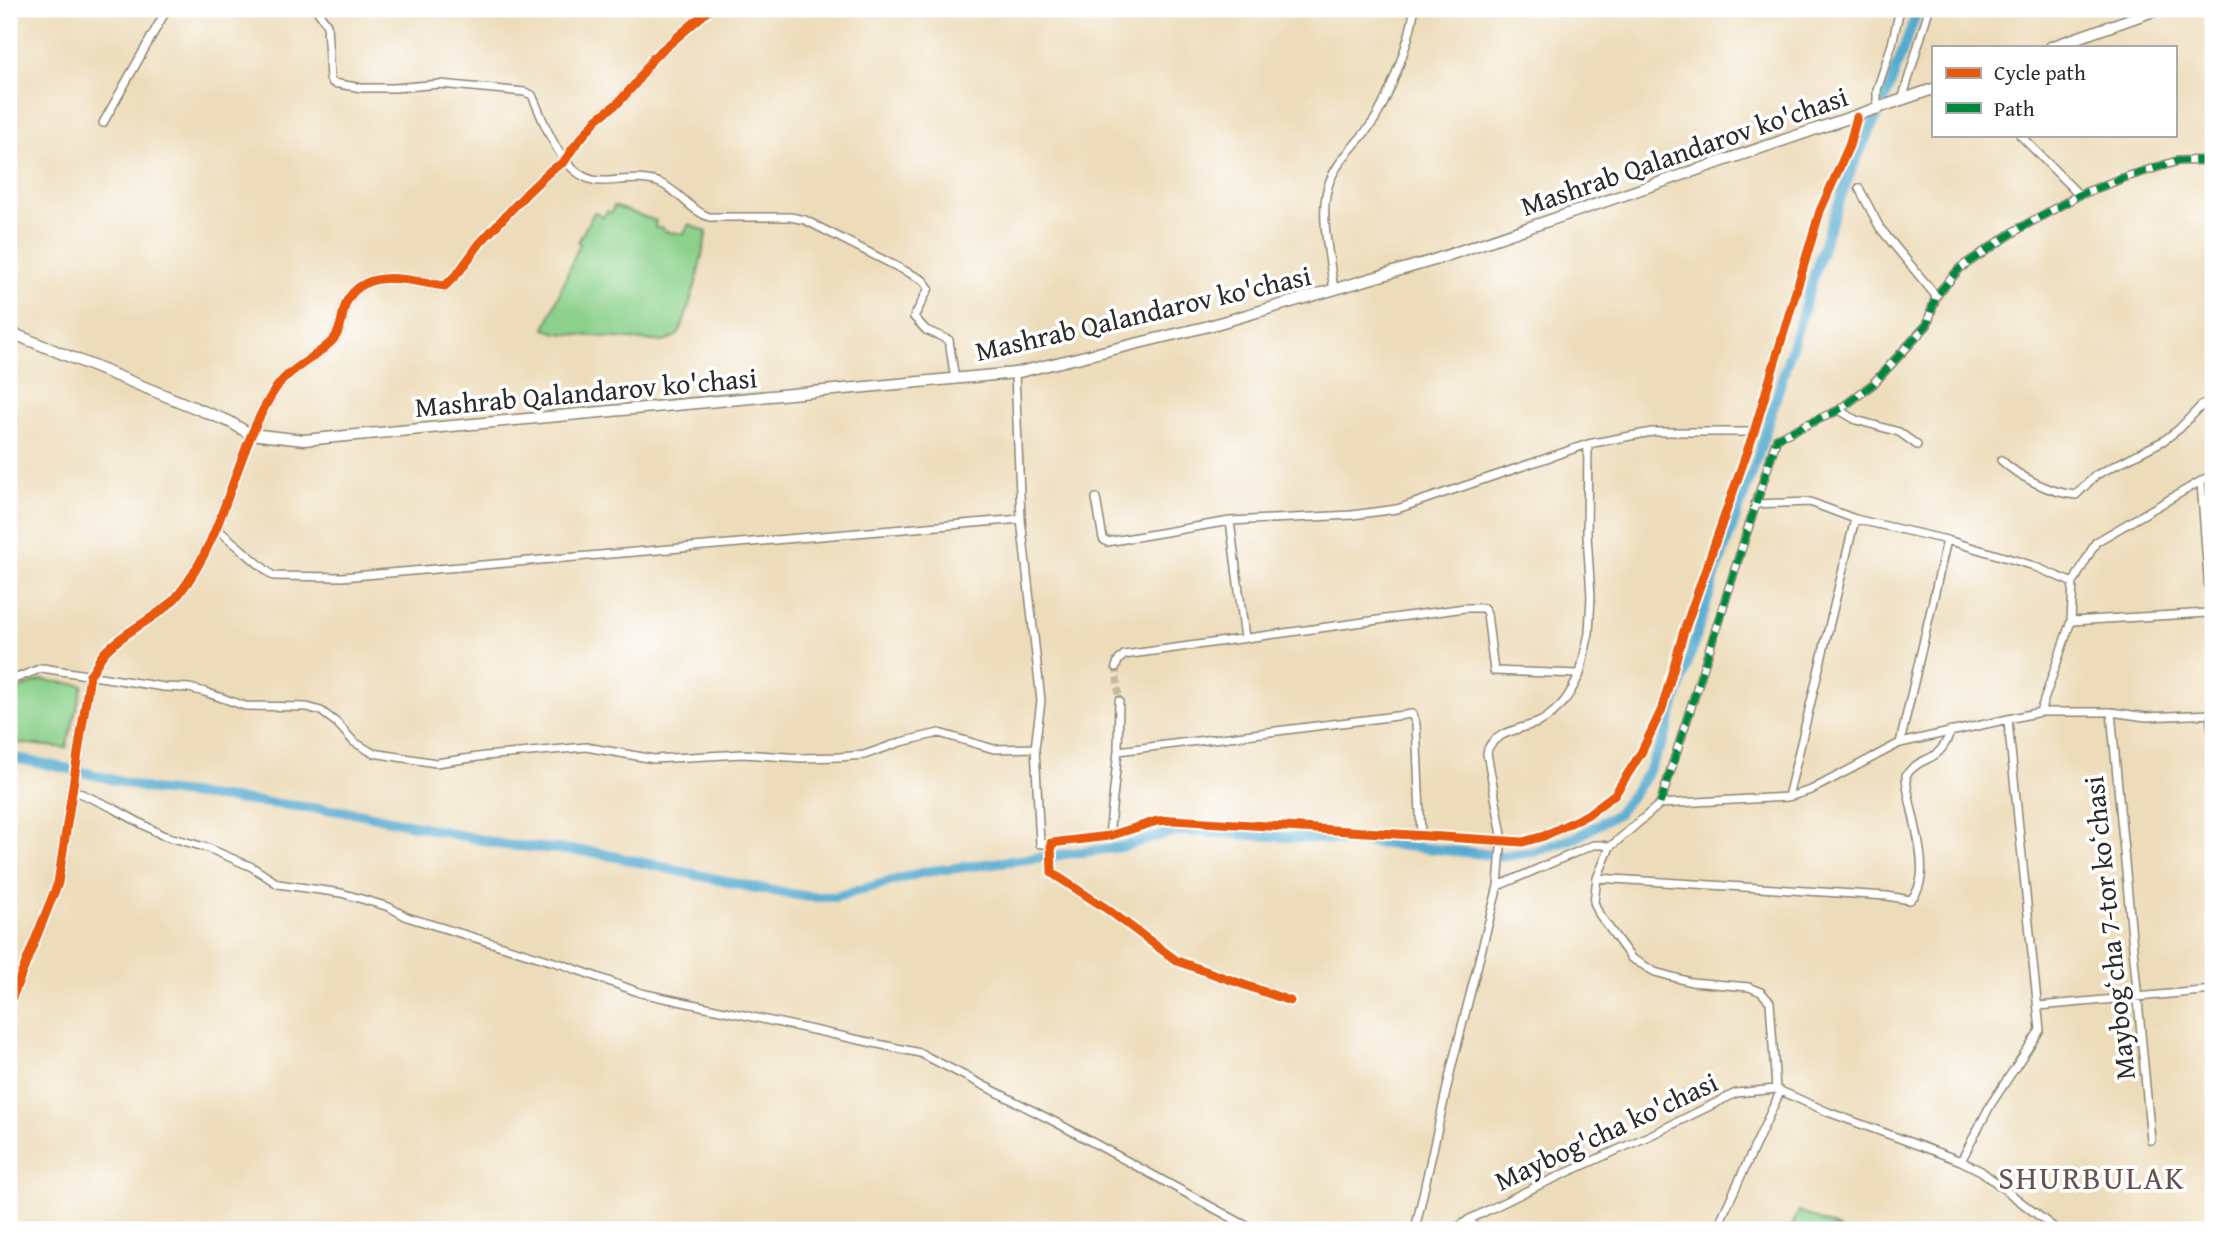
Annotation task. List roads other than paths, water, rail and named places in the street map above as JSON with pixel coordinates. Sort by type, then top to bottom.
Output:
[{"type":"main road","points":[[9,1004],[58,883],[90,675],[105,652],[178,596],[207,550],[250,434],[278,386],[292,371],[331,343],[337,335],[346,302],[355,290],[368,281],[384,278],[444,286],[527,193],[551,170],[564,162],[597,119],[627,93],[653,58],[710,9]]},
{"type":"main road","points":[[2053,46],[2158,9]]},
{"type":"main road","name":"Mashrab Qalandarov ko'chasi","points":[[250,434],[304,440],[345,437],[1015,373],[1196,330],[1432,261],[1932,89]]},
{"type":"main road","points":[[9,332],[230,422],[250,434]]},
{"type":"street","points":[[103,123],[167,9]]},
{"type":"street","points":[[316,9],[327,24],[331,81],[362,88],[440,83],[529,93],[564,162],[592,180],[636,179],[659,183],[676,191],[703,215],[709,217],[790,217],[805,220],[923,279],[929,288],[914,317],[926,330],[949,340],[955,380]]},
{"type":"street","points":[[1335,291],[1327,241],[1325,196],[1332,175],[1374,119],[1407,40],[1414,9]]},
{"type":"street","points":[[1877,110],[1877,90],[1900,9]]},
{"type":"street","points":[[1902,101],[1929,9]]},
{"type":"street","points":[[1836,171],[1860,116]]},
{"type":"street","points":[[2022,136],[2079,195]]},
{"type":"street","points":[[1716,1230],[1778,1090],[1770,1002],[1767,997],[1749,987],[1691,982],[1655,972],[1631,958],[1594,902],[1597,878],[1609,847],[1660,804],[1777,438],[1839,410],[1874,384],[1927,325],[1936,296],[1960,268],[2020,228],[2079,195],[2176,161],[2213,160]]},
{"type":"street","points":[[1859,188],[1880,228],[1936,296]]},
{"type":"street","points":[[1015,373],[1021,519],[1041,701],[1035,748],[1040,844],[1051,845],[1108,836],[1157,821],[1172,820],[1422,836],[1501,846],[1523,842],[1544,836],[1602,806],[1615,794],[1641,753],[1662,709],[1683,634],[1754,432],[1826,196]]},
{"type":"street","points":[[2001,460],[2013,472],[2025,478],[2076,495],[2096,475],[2163,441],[2203,404],[2213,399]]},
{"type":"street","points":[[1839,410],[1856,420],[1899,432],[1917,445]]},
{"type":"street","points":[[1096,498],[1103,539],[1107,542],[1230,521],[1352,515],[1397,509],[1588,444],[1652,432],[1754,432]]},
{"type":"street","points":[[1415,1230],[1446,1089],[1498,884],[1501,846],[1488,747],[1512,731],[1539,722],[1553,712],[1569,694],[1580,674],[1589,634],[1591,596],[1587,535],[1588,444]]},
{"type":"street","points":[[2040,712],[2071,621],[2073,583],[2096,542],[2213,474]]},
{"type":"street","points":[[2071,621],[2208,613],[2210,605],[2201,482]]},
{"type":"street","points":[[1755,504],[1810,502],[1855,519],[1947,540],[2031,565],[2073,583]]},
{"type":"street","points":[[215,527],[273,576],[342,578],[1021,519]]},
{"type":"street","points":[[1788,797],[1855,519]]},
{"type":"street","points":[[1230,521],[1245,638]]},
{"type":"street","points":[[1900,743],[1947,540]]},
{"type":"street","points":[[1116,667],[1124,655],[1481,607],[1488,614],[1494,671],[1580,674]]},
{"type":"street","points":[[9,681],[42,668],[205,692],[245,706],[307,707],[321,711],[337,723],[354,742],[373,753],[436,763],[586,747],[654,759],[743,754],[802,758],[839,757],[864,755],[939,733],[994,749],[1035,748]]},
{"type":"street","points":[[1108,836],[1118,751],[1119,701]]},
{"type":"street","points":[[1660,804],[1788,797],[1811,790],[1900,743],[2040,712],[2111,712],[2146,717],[2212,714],[2213,742]]},
{"type":"street","name":"Maybogʻcha 7-tor koʻchasi","points":[[2111,712],[2151,1140]]},
{"type":"street","points":[[1118,751],[1412,714],[1416,724],[1422,836]]},
{"type":"street","points":[[1961,1161],[1991,1104],[2040,1030],[2008,721]]},
{"type":"street","points":[[1597,878],[1777,888],[1910,900],[1919,884],[1921,856],[1906,775],[1914,766],[1938,755],[1951,731]]},
{"type":"street","points":[[73,790],[162,835],[208,848],[252,867],[278,884],[341,893],[389,907],[407,918],[539,957],[641,993],[920,1053],[1057,1123],[1254,1230]]},
{"type":"street","points":[[1051,845],[1052,873],[1107,909],[1177,961],[1290,1001]]},
{"type":"street","points":[[1498,884],[1593,845],[1609,847]]},
{"type":"street","points":[[2039,1006],[2213,990]]},
{"type":"street","name":"Maybog'cha ko'chasi","points":[[1454,1230],[1468,1220],[1736,1093],[1778,1090],[1981,1171],[2057,1230]]},
{"type":"street","points":[[1468,1220],[1479,1230]]},
{"type":"waterway","points":[[9,757],[153,790],[358,813],[505,845],[594,852],[809,897],[835,897],[924,872],[1121,847],[1184,831],[1356,841],[1503,856],[1534,852],[1577,837],[1618,813],[1646,776],[1664,739],[1717,570],[1757,459],[1828,231],[1853,166],[1887,94],[1918,9]]},
{"type":"tunnel","points":[[1826,196],[1836,171]]},
{"type":"tunnel","points":[[1116,667],[1119,701]]},
{"type":"district","name":"SHURBULAK","points":[[2092,1178]]}]
